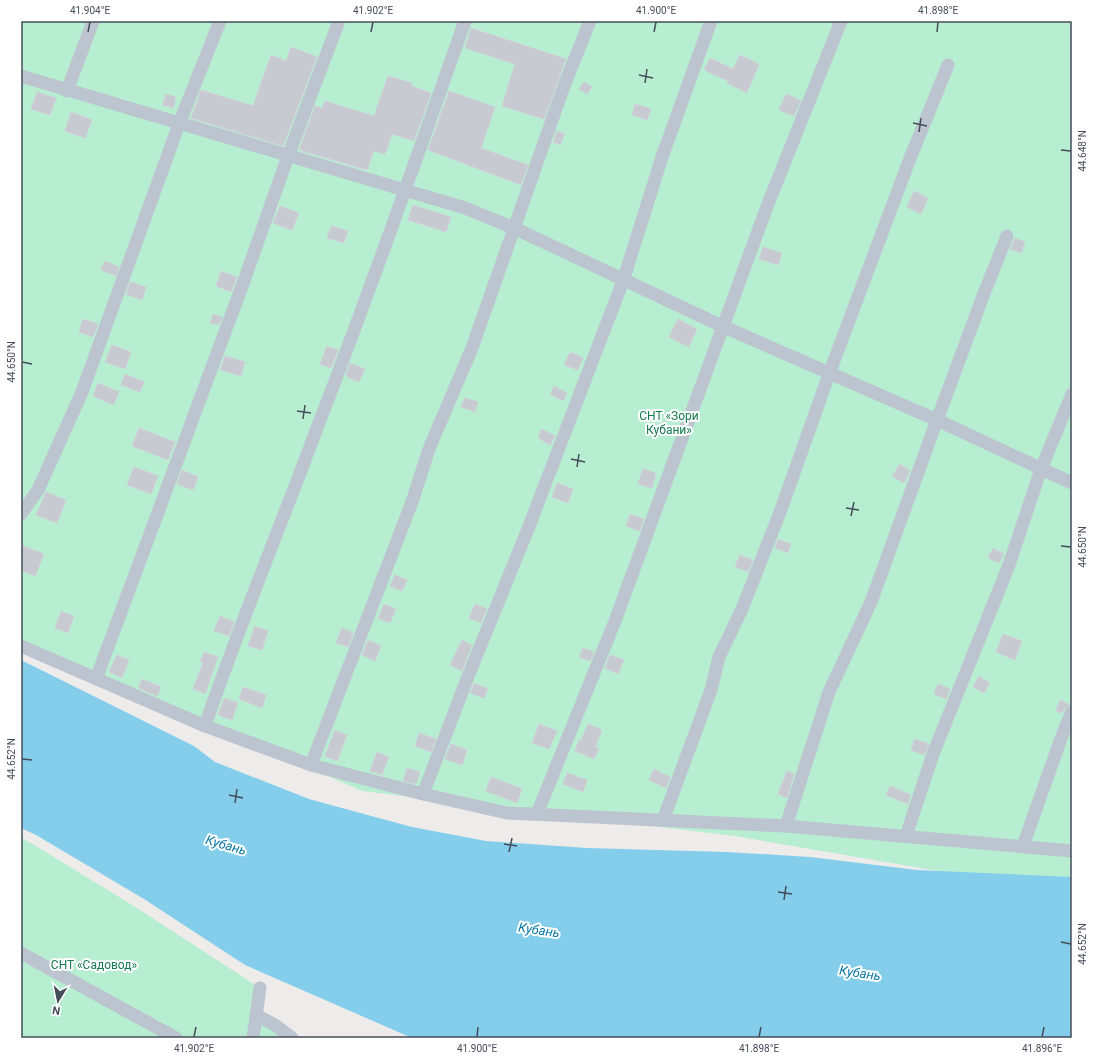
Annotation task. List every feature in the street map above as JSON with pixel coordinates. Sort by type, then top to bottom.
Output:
[{"type":"lane","points":[[67,91],[93,21]]},
{"type":"lane","points":[[21,514],[38,490],[82,392],[179,124],[220,21]]},
{"type":"lane","points":[[96,679],[239,296],[288,156],[339,21]]},
{"type":"lane","points":[[205,726],[256,585],[314,437],[405,191],[465,21]]},
{"type":"lane","points":[[311,765],[412,502],[429,449],[472,348],[564,86],[590,21]]},
{"type":"lane","points":[[423,794],[467,679],[528,529],[623,280],[662,157],[711,21]]},
{"type":"lane","points":[[537,814],[615,621],[768,204],[841,21]]},
{"type":"lane","points":[[663,820],[711,690],[719,657],[742,609],[782,507],[829,374],[909,161],[948,65]]},
{"type":"lane","points":[[21,76],[67,91],[465,208],[514,228],[724,327],[937,420],[1072,483]]},
{"type":"lane","points":[[786,826],[829,692],[871,602],[980,304],[1007,236]]},
{"type":"lane","points":[[906,836],[933,754],[1009,565],[1041,469],[1072,394]]},
{"type":"lane","points":[[21,646],[205,726],[311,765],[423,794],[507,813],[786,826],[1072,851]]},
{"type":"lane","points":[[1023,846],[1072,711]]},
{"type":"lane","points":[[21,953],[176,1038]]},
{"type":"lane","points":[[253,1038],[260,988]]},
{"type":"lane","points":[[256,1015],[275,1024],[292,1038]]},
{"type":"green space","name":"СНТ «Зори Кубани»","points":[[21,21],[1072,21],[1072,894],[735,836],[362,791],[21,642]]},
{"type":"green space","name":"СНТ «Садовод»","points":[[21,838],[137,908],[260,988],[256,1015],[292,1038],[21,1038]]},
{"type":"water","name":"Кубань","points":[[21,660],[194,746],[215,762],[309,799],[412,827],[486,841],[587,848],[727,852],[810,857],[917,870],[1072,877],[1072,1038],[412,1038],[245,965],[144,899],[36,835],[21,828]]},
{"type":"building","points":[[471,28],[566,59],[544,119],[502,106],[515,64],[465,48]]},
{"type":"building","points":[[291,47],[317,57],[283,146],[191,118],[201,90],[253,106],[271,55],[286,61]]},
{"type":"building","points":[[740,55],[759,64],[747,93],[727,83],[728,81],[704,70],[710,58],[733,69]]},
{"type":"building","points":[[388,76],[412,83],[411,86],[431,93],[414,141],[392,134],[385,154],[374,151],[367,170],[299,150],[315,106],[322,108],[325,101],[374,116]]},
{"type":"building","points":[[584,82],[592,87],[587,94],[579,89]]},
{"type":"building","points":[[449,91],[495,107],[481,148],[528,165],[521,185],[428,150]]},
{"type":"building","points":[[37,92],[56,98],[50,115],[31,109]]},
{"type":"building","points":[[166,94],[176,97],[173,108],[162,105]]},
{"type":"building","points":[[786,94],[801,101],[794,116],[779,110]]},
{"type":"building","points":[[635,104],[651,109],[647,120],[632,115]]},
{"type":"building","points":[[71,112],[92,120],[85,138],[65,131]]},
{"type":"building","points":[[557,131],[565,134],[560,145],[553,142]]},
{"type":"building","points":[[914,191],[928,198],[921,214],[907,207]]},
{"type":"building","points":[[413,205],[451,217],[446,232],[408,220]]},
{"type":"building","points":[[280,206],[299,213],[292,230],[273,223]]},
{"type":"building","points":[[331,226],[348,231],[344,243],[327,238]]},
{"type":"building","points":[[1015,238],[1025,242],[1021,253],[1010,249]]},
{"type":"building","points":[[763,247],[782,253],[778,265],[759,259]]},
{"type":"building","points":[[105,261],[119,267],[116,276],[101,270]]},
{"type":"building","points":[[221,271],[237,277],[231,292],[216,286]]},
{"type":"building","points":[[130,282],[146,287],[142,300],[126,294]]},
{"type":"building","points":[[213,314],[222,317],[219,325],[210,323]]},
{"type":"building","points":[[83,319],[98,324],[93,337],[79,332]]},
{"type":"building","points":[[678,319],[697,329],[689,347],[669,337]]},
{"type":"building","points":[[112,345],[131,352],[125,369],[105,362]]},
{"type":"building","points":[[327,346],[338,350],[331,368],[320,364]]},
{"type":"building","points":[[570,352],[583,358],[578,370],[564,365]]},
{"type":"building","points":[[225,356],[245,362],[241,376],[220,370]]},
{"type":"building","points":[[350,363],[365,369],[359,382],[347,377],[346,374]]},
{"type":"building","points":[[125,374],[144,382],[140,392],[121,385]]},
{"type":"building","points":[[98,383],[119,392],[113,405],[93,396]]},
{"type":"building","points":[[554,386],[567,393],[563,401],[550,394]]},
{"type":"building","points":[[465,398],[478,402],[475,412],[461,407]]},
{"type":"building","points":[[139,428],[175,442],[168,460],[132,446]]},
{"type":"building","points":[[542,429],[555,436],[550,445],[538,438]]},
{"type":"building","points":[[900,464],[910,471],[904,483],[892,476]]},
{"type":"building","points":[[134,467],[158,476],[151,494],[127,485]]},
{"type":"building","points":[[643,469],[656,473],[652,488],[638,484]]},
{"type":"building","points":[[182,470],[198,477],[193,490],[177,484]]},
{"type":"building","points":[[557,483],[573,489],[568,503],[552,497]]},
{"type":"building","points":[[46,492],[66,500],[57,523],[36,515]]},
{"type":"building","points":[[630,514],[644,519],[640,531],[626,526]]},
{"type":"building","points":[[778,539],[791,544],[788,553],[775,548]]},
{"type":"building","points":[[21,545],[44,554],[35,576],[21,570]]},
{"type":"building","points":[[993,548],[1004,554],[999,563],[988,558]]},
{"type":"building","points":[[740,555],[753,560],[748,572],[735,567]]},
{"type":"building","points":[[395,575],[407,580],[402,591],[390,586]]},
{"type":"building","points":[[384,604],[396,609],[390,623],[378,618]]},
{"type":"building","points":[[475,604],[487,609],[481,623],[469,618]]},
{"type":"building","points":[[61,611],[74,616],[68,633],[55,628]]},
{"type":"building","points":[[220,616],[234,622],[229,636],[214,631]]},
{"type":"building","points":[[255,626],[268,631],[262,650],[248,646]]},
{"type":"building","points":[[342,628],[353,633],[348,647],[336,643]]},
{"type":"building","points":[[1003,634],[1022,641],[1015,660],[996,652]]},
{"type":"building","points":[[368,640],[381,646],[375,661],[362,655]]},
{"type":"building","points":[[462,640],[472,645],[462,671],[450,665]]},
{"type":"building","points":[[583,648],[594,652],[590,661],[579,657]]},
{"type":"building","points":[[204,652],[218,657],[205,694],[193,689],[203,663],[200,662]]},
{"type":"building","points":[[117,655],[129,660],[122,678],[109,672]]},
{"type":"building","points":[[610,655],[624,660],[618,674],[605,668]]},
{"type":"building","points":[[979,676],[990,683],[984,693],[973,687]]},
{"type":"building","points":[[142,679],[161,687],[157,696],[138,688]]},
{"type":"building","points":[[474,683],[488,689],[484,698],[470,693]]},
{"type":"building","points":[[938,684],[950,689],[946,699],[934,694]]},
{"type":"building","points":[[243,687],[266,695],[262,708],[239,699]]},
{"type":"building","points":[[224,698],[238,703],[232,720],[218,715]]},
{"type":"building","points":[[1060,700],[1069,704],[1062,713],[1056,711]]},
{"type":"building","points":[[539,724],[557,731],[549,749],[532,743]]},
{"type":"building","points":[[588,724],[602,730],[595,747],[599,748],[594,759],[575,751]]},
{"type":"building","points":[[335,730],[347,735],[337,761],[325,756]]},
{"type":"building","points":[[419,733],[436,739],[431,752],[415,746]]},
{"type":"building","points":[[915,739],[929,744],[924,755],[911,750]]},
{"type":"building","points":[[451,744],[467,750],[462,765],[445,759]]},
{"type":"building","points":[[377,752],[389,757],[382,775],[370,771]]},
{"type":"building","points":[[407,768],[420,772],[416,784],[403,781]]},
{"type":"building","points":[[654,769],[670,777],[666,788],[649,780]]},
{"type":"building","points":[[787,771],[794,774],[787,798],[778,794]]},
{"type":"building","points":[[567,773],[587,780],[583,792],[563,784]]},
{"type":"building","points":[[491,777],[522,789],[517,803],[486,791]]},
{"type":"building","points":[[890,786],[911,795],[908,804],[886,795]]}]
